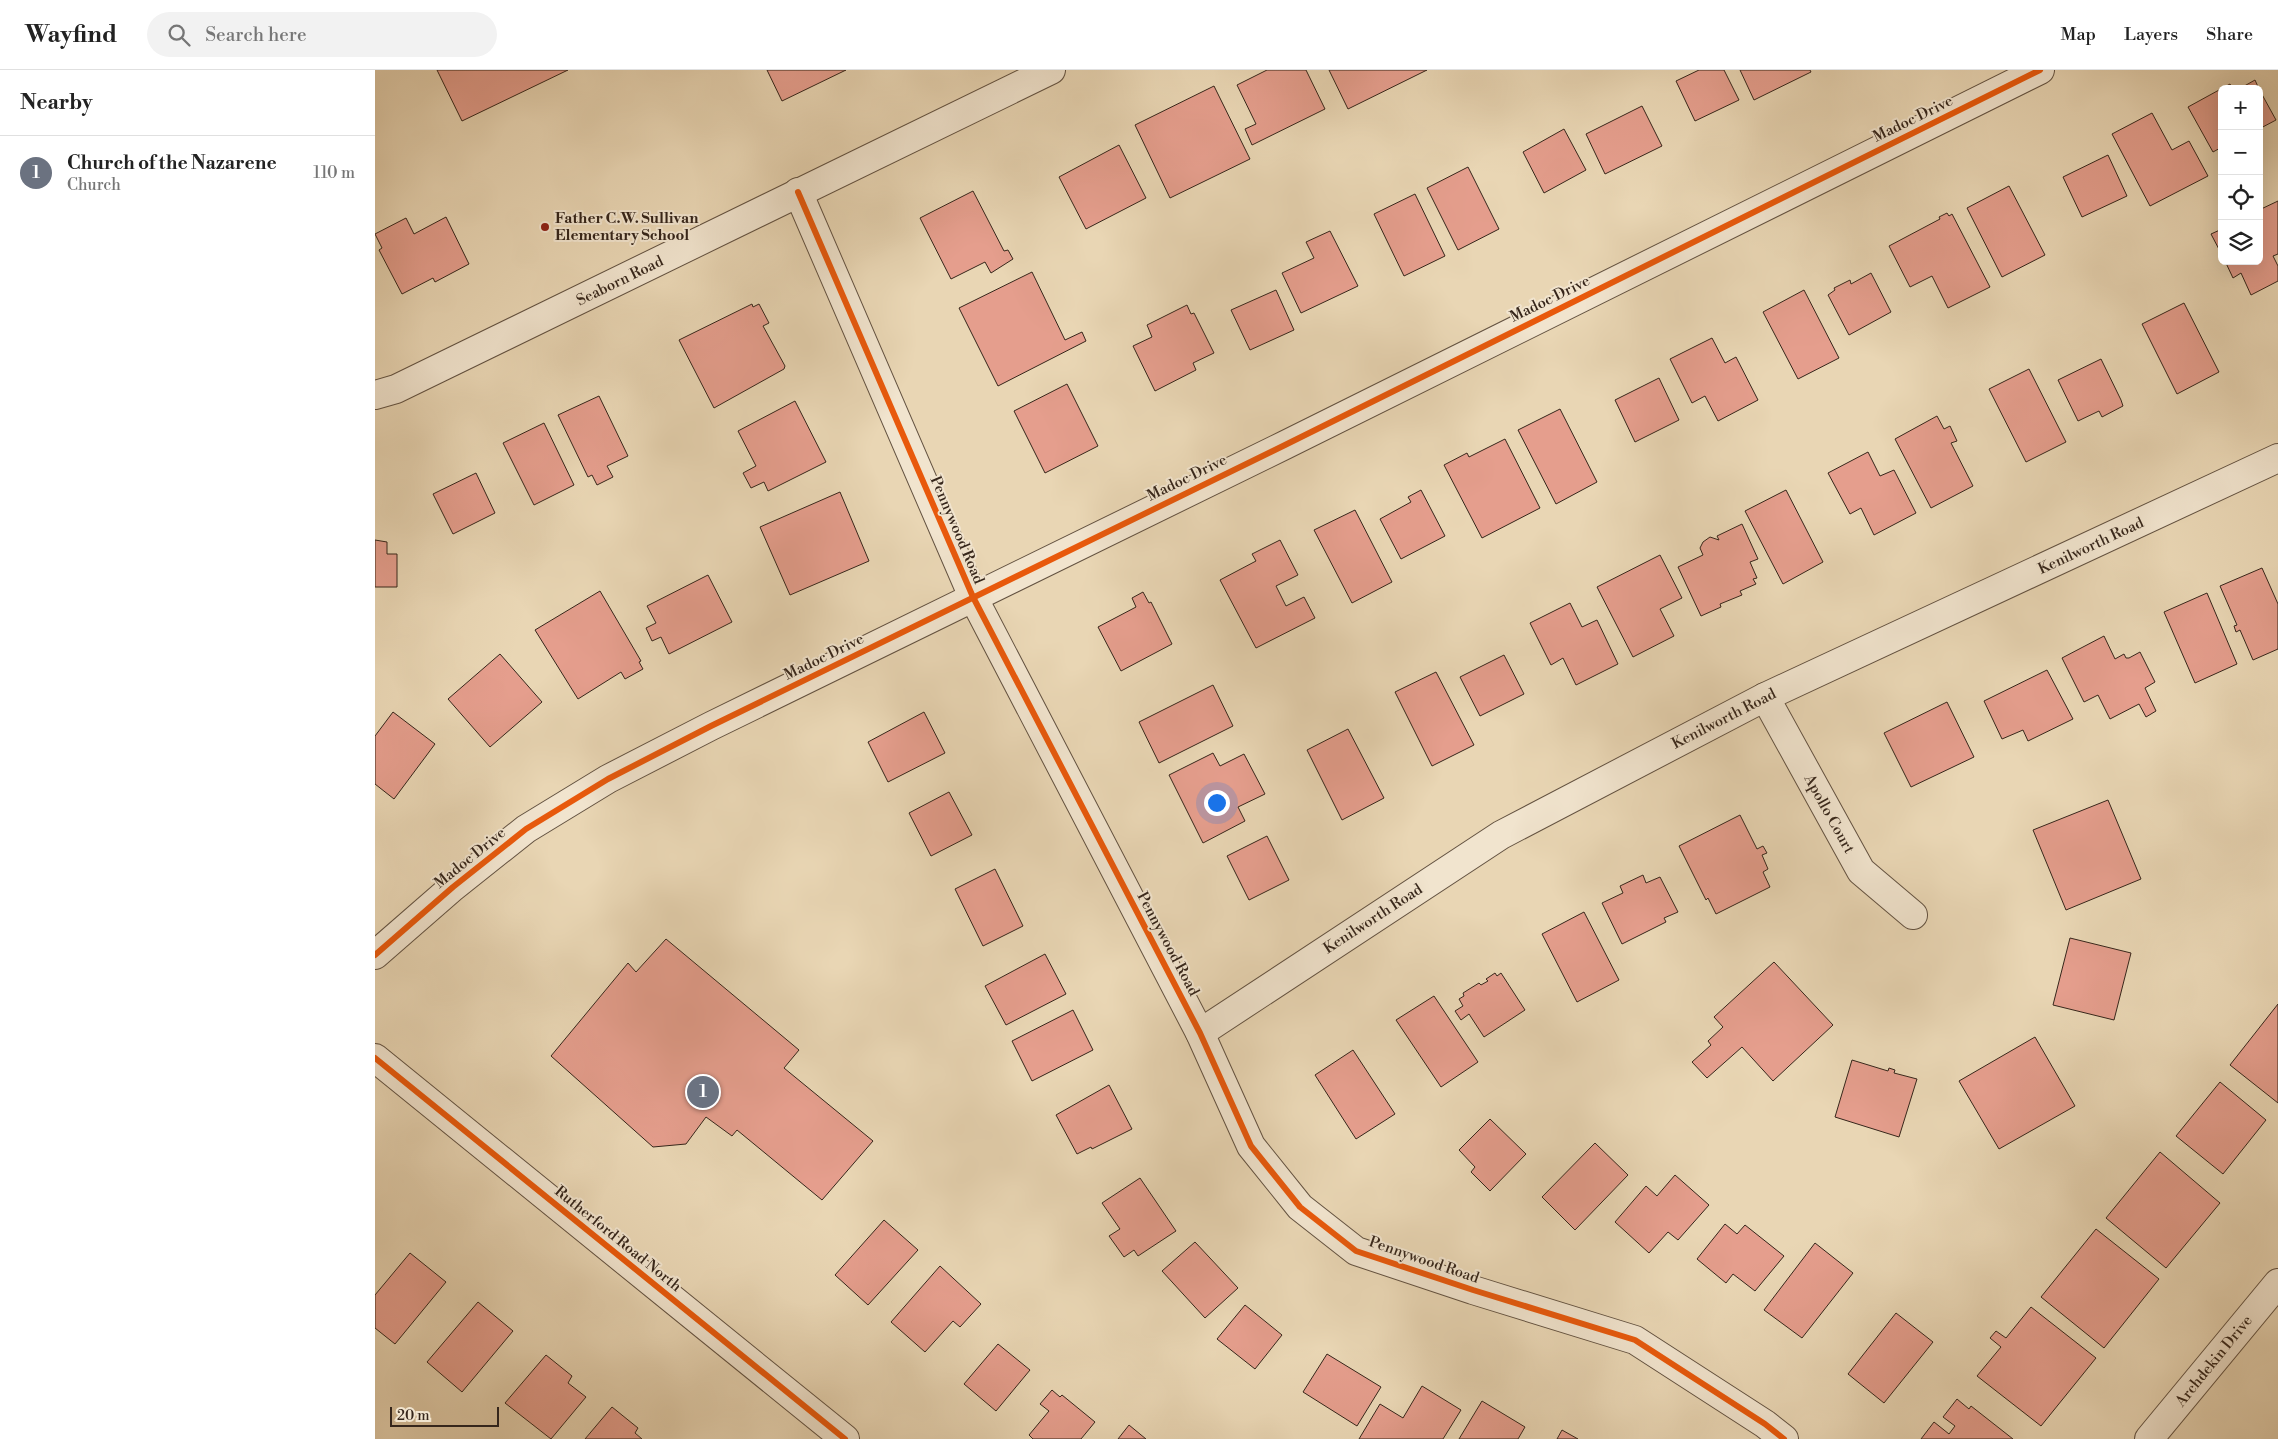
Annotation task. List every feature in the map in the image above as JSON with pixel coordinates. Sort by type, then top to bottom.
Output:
[{"type":"street","name":"Seaborn Road","points":[[375,395],[396,389],[548,316],[798,192],[1051,70]]},
{"type":"street","name":"Madoc Drive","points":[[375,956],[526,828],[608,779],[2040,70]]},
{"type":"street","name":"Pennywood Road","points":[[798,192],[973,597],[1200,1033],[1251,1146],[1301,1207],[1356,1251],[1473,1290],[1635,1340],[1765,1424],[1784,1439]]},
{"type":"street","name":"Kenilworth Road","points":[[1200,1033],[1501,835],[1765,697],[2278,458]]},
{"type":"street","name":"Apollo Court","points":[[1765,697],[1861,871],[1913,915]]},
{"type":"street","name":"Rutherford Road North","points":[[375,1058],[845,1439]]},
{"type":"street","name":"Archdekin Drive","points":[[2149,1439],[2278,1283]]},
{"type":"building","points":[[437,70],[568,70],[462,121]]},
{"type":"building","points":[[767,70],[846,70],[782,101]]},
{"type":"building","points":[[1267,70],[1306,70],[1325,109],[1252,145],[1245,129],[1256,124],[1237,85]]},
{"type":"building","points":[[1329,70],[1427,70],[1348,109]]},
{"type":"building","points":[[1699,70],[1724,70],[1739,100],[1695,121],[1676,81]]},
{"type":"building","points":[[1740,70],[1810,70],[1811,72],[1754,100]]},
{"type":"building","points":[[2255,80],[2257,85],[2246,85]]},
{"type":"building","points":[[1214,86],[1250,159],[1170,198],[1135,125]]},
{"type":"building","points":[[2218,91],[2218,149],[2213,152],[2188,107]]},
{"type":"building","points":[[2263,96],[2276,120],[2263,127]]},
{"type":"building","points":[[1642,106],[1662,146],[1605,174],[1586,134]]},
{"type":"building","points":[[2152,113],[2172,150],[2189,141],[2208,176],[2150,206],[2112,134]]},
{"type":"building","points":[[1564,129],[1586,170],[1544,193],[1523,152]]},
{"type":"building","points":[[1119,145],[1146,198],[1086,229],[1059,177]]},
{"type":"building","points":[[2108,155],[2127,196],[2082,217],[2063,177]]},
{"type":"building","points":[[1468,167],[1499,229],[1458,250],[1427,188]]},
{"type":"building","points":[[2009,186],[2045,255],[2002,277],[1967,208]]},
{"type":"building","points":[[973,191],[1004,251],[1008,250],[1013,259],[991,273],[985,262],[951,279],[920,218]]},
{"type":"building","points":[[1415,194],[1445,256],[1404,276],[1374,214]]},
{"type":"building","points":[[2278,201],[2278,254],[2273,256],[2278,266],[2278,281],[2251,295],[2241,273],[2233,278],[2227,265],[2263,265],[2263,208]]},
{"type":"building","points":[[1947,213],[1949,216],[1952,214],[1990,287],[1948,308],[1932,276],[1910,287],[1889,246],[1940,219],[1939,217]]},
{"type":"building","points":[[446,217],[469,264],[435,282],[433,278],[402,294],[379,250],[382,248],[375,234],[406,218],[414,234]]},
{"type":"building","points":[[1330,231],[1358,286],[1301,313],[1282,273],[1314,258],[1306,242]]},
{"type":"building","points":[[2218,231],[2218,247],[2211,234]]},
{"type":"building","points":[[1032,272],[1065,340],[1082,332],[1086,341],[998,386],[959,308]]},
{"type":"building","points":[[1871,273],[1891,312],[1849,335],[1828,295],[1835,290],[1834,288],[1850,280],[1851,284]]},
{"type":"building","points":[[1276,290],[1294,330],[1250,350],[1231,310]]},
{"type":"building","points":[[1804,290],[1839,358],[1798,379],[1763,312]]},
{"type":"building","points":[[2184,303],[2219,372],[2177,394],[2142,324]]},
{"type":"building","points":[[752,304],[753,307],[759,304],[769,323],[763,326],[785,366],[784,369],[714,408],[679,340]]},
{"type":"building","points":[[1187,305],[1191,314],[1194,313],[1214,353],[1193,363],[1196,370],[1155,391],[1133,346],[1152,337],[1147,325]]},
{"type":"building","points":[[1712,338],[1725,363],[1736,357],[1758,400],[1718,421],[1705,396],[1692,403],[1670,359]]},
{"type":"building","points":[[2101,359],[2123,406],[2102,417],[2099,411],[2078,421],[2058,380]]},
{"type":"building","points":[[2029,369],[2066,442],[2026,462],[1989,389]]},
{"type":"building","points":[[1659,378],[1679,420],[1635,442],[1615,400]]},
{"type":"building","points":[[1067,384],[1098,446],[1045,473],[1014,411]]},
{"type":"building","points":[[599,396],[628,456],[607,466],[613,477],[597,485],[592,475],[588,477],[558,415]]},
{"type":"building","points":[[795,401],[826,462],[768,491],[764,482],[751,488],[743,473],[756,466],[738,431]]},
{"type":"building","points":[[1560,409],[1597,482],[1556,504],[1518,430]]},
{"type":"building","points":[[1937,416],[1944,429],[1950,426],[1957,441],[1951,443],[1973,486],[1931,508],[1895,439]]},
{"type":"building","points":[[544,423],[574,485],[534,505],[503,443]]},
{"type":"building","points":[[1505,439],[1540,508],[1482,538],[1444,465],[1467,453],[1469,457]]},
{"type":"building","points":[[1868,452],[1880,476],[1894,470],[1916,513],[1874,535],[1861,508],[1850,514],[1828,473]]},
{"type":"building","points":[[476,473],[495,513],[453,534],[433,494]]},
{"type":"building","points":[[1421,490],[1445,536],[1401,559],[1380,519],[1411,502],[1408,497]]},
{"type":"building","points":[[1786,490],[1823,562],[1783,584],[1745,511]]},
{"type":"building","points":[[840,492],[869,561],[790,595],[760,527]]},
{"type":"building","points":[[1355,510],[1392,582],[1352,603],[1314,530]]},
{"type":"building","points":[[1742,524],[1758,559],[1750,562],[1757,578],[1753,579],[1756,584],[1740,591],[1742,595],[1720,604],[1721,607],[1701,616],[1678,567],[1703,555],[1700,548],[1703,542],[1710,537],[1719,540],[1717,536]]},
{"type":"building","points":[[375,540],[387,542],[387,554],[397,554],[397,587],[375,587]]},
{"type":"building","points":[[1280,540],[1298,575],[1276,586],[1286,606],[1304,597],[1315,618],[1256,648],[1220,580],[1256,561],[1252,554]]},
{"type":"building","points":[[1660,555],[1682,598],[1660,609],[1674,636],[1633,657],[1597,587]]},
{"type":"building","points":[[2262,568],[2278,604],[2278,649],[2253,660],[2240,630],[2236,632],[2234,626],[2237,625],[2220,586]]},
{"type":"building","points":[[708,575],[732,622],[669,654],[661,637],[652,641],[646,628],[656,623],[647,606]]},
{"type":"building","points":[[600,591],[641,661],[639,662],[643,669],[625,679],[621,672],[578,699],[535,630]]},
{"type":"building","points":[[1143,592],[1149,603],[1151,602],[1172,644],[1121,671],[1098,627],[1136,607],[1132,598]]},
{"type":"building","points":[[2207,593],[2237,664],[2195,683],[2164,612]]},
{"type":"building","points":[[1570,603],[1582,627],[1597,620],[1618,664],[1576,685],[1563,658],[1551,665],[1530,623]]},
{"type":"building","points":[[2104,636],[2115,659],[2124,654],[2126,658],[2129,658],[2140,652],[2155,682],[2145,688],[2156,711],[2146,717],[2139,704],[2110,719],[2098,695],[2084,702],[2062,658]]},
{"type":"building","points":[[500,654],[542,702],[490,747],[448,699]]},
{"type":"building","points":[[1504,655],[1524,694],[1480,716],[1460,677]]},
{"type":"building","points":[[2047,670],[2073,719],[2028,741],[2023,730],[2002,739],[1984,701]]},
{"type":"building","points":[[1436,672],[1474,745],[1432,766],[1395,692]]},
{"type":"building","points":[[1213,685],[1233,726],[1159,763],[1139,722]]},
{"type":"building","points":[[1947,702],[1974,757],[1911,787],[1884,733]]},
{"type":"building","points":[[393,712],[435,744],[394,799],[375,784],[375,736]]},
{"type":"building","points":[[924,712],[945,753],[888,782],[868,742]]},
{"type":"building","points":[[1348,729],[1384,798],[1342,820],[1307,750]]},
{"type":"building","points":[[1213,753],[1220,766],[1244,754],[1265,794],[1238,807],[1245,821],[1203,843],[1169,775]]},
{"type":"building","points":[[949,792],[972,835],[931,856],[909,813]]},
{"type":"building","points":[[2108,800],[2141,879],[2066,910],[2033,830]]},
{"type":"building","points":[[1740,815],[1757,849],[1763,846],[1767,853],[1762,855],[1768,869],[1763,872],[1770,887],[1716,914],[1708,898],[1706,900],[1679,846]]},
{"type":"building","points":[[1267,836],[1289,880],[1249,900],[1227,856]]},
{"type":"building","points":[[995,869],[1023,926],[983,946],[955,889]]},
{"type":"building","points":[[1643,875],[1646,883],[1660,877],[1678,912],[1664,918],[1666,922],[1622,944],[1602,903],[1623,893],[1620,886]]},
{"type":"building","points":[[1584,912],[1619,980],[1577,1002],[1542,934]]},
{"type":"building","points":[[2070,938],[2131,953],[2114,1020],[2053,1005]]},
{"type":"building","points":[[666,939],[799,1050],[784,1068],[873,1141],[822,1200],[737,1130],[732,1136],[706,1117],[686,1144],[653,1147],[551,1056],[628,963],[636,972]]},
{"type":"building","points":[[1045,954],[1066,994],[1006,1025],[985,986]]},
{"type":"building","points":[[1774,962],[1833,1025],[1773,1081],[1742,1047],[1707,1078],[1692,1062],[1711,1045],[1708,1041],[1723,1027],[1714,1017]]},
{"type":"building","points":[[1495,973],[1497,976],[1501,973],[1525,1010],[1484,1037],[1469,1014],[1461,1020],[1455,1011],[1463,1006],[1459,999],[1464,996],[1463,993],[1479,983],[1481,985],[1488,981],[1486,979]]},
{"type":"building","points":[[1434,996],[1478,1062],[1441,1087],[1396,1020]]},
{"type":"building","points":[[2278,1004],[2278,1103],[2230,1065]]},
{"type":"building","points":[[1073,1010],[1093,1050],[1032,1081],[1012,1041]]},
{"type":"building","points":[[2035,1037],[2075,1106],[1999,1149],[1959,1081]]},
{"type":"building","points":[[1353,1050],[1395,1114],[1356,1139],[1315,1075]]},
{"type":"building","points":[[1852,1060],[1888,1071],[1889,1068],[1895,1070],[1894,1073],[1917,1079],[1899,1137],[1835,1117]]},
{"type":"building","points":[[2220,1082],[2266,1120],[2223,1174],[2176,1136]]},
{"type":"building","points":[[1109,1085],[1132,1129],[1092,1149],[1091,1147],[1077,1154],[1056,1115]]},
{"type":"building","points":[[1490,1119],[1526,1154],[1490,1191],[1471,1172],[1475,1167],[1459,1150]]},
{"type":"building","points":[[1595,1143],[1628,1175],[1575,1230],[1542,1197]]},
{"type":"building","points":[[2160,1152],[2220,1203],[2166,1268],[2106,1218]]},
{"type":"building","points":[[1675,1175],[1709,1205],[1678,1240],[1668,1232],[1649,1253],[1615,1222],[1646,1186],[1657,1196]]},
{"type":"building","points":[[1140,1178],[1176,1231],[1138,1256],[1134,1250],[1124,1257],[1109,1236],[1120,1229],[1102,1203]]},
{"type":"building","points":[[884,1220],[918,1250],[868,1305],[835,1275]]},
{"type":"building","points":[[1725,1224],[1737,1234],[1745,1225],[1784,1256],[1755,1291],[1733,1274],[1726,1283],[1697,1259]]},
{"type":"building","points":[[2096,1229],[2159,1279],[2104,1348],[2041,1297]]},
{"type":"building","points":[[1195,1242],[1238,1288],[1205,1318],[1162,1271]]},
{"type":"building","points":[[1815,1243],[1853,1273],[1802,1338],[1764,1310]]},
{"type":"building","points":[[410,1253],[446,1282],[395,1344],[375,1328],[375,1295]]},
{"type":"building","points":[[940,1266],[981,1304],[960,1327],[953,1321],[925,1352],[891,1322]]},
{"type":"building","points":[[478,1302],[513,1331],[462,1392],[427,1362]]},
{"type":"building","points":[[1245,1305],[1282,1335],[1255,1369],[1217,1339]]},
{"type":"building","points":[[2031,1307],[2096,1358],[2041,1426],[1977,1376],[2001,1347],[1990,1338],[1996,1331],[2006,1338]]},
{"type":"building","points":[[1896,1313],[1933,1342],[1884,1403],[1848,1374]]},
{"type":"building","points":[[998,1344],[1030,1370],[996,1411],[964,1384]]},
{"type":"building","points":[[1327,1354],[1381,1387],[1357,1426],[1303,1392]]},
{"type":"building","points":[[546,1355],[572,1376],[568,1383],[586,1397],[551,1439],[505,1403]]},
{"type":"building","points":[[1422,1386],[1461,1410],[1443,1439],[1359,1439],[1380,1404],[1403,1418]]},
{"type":"building","points":[[1052,1390],[1060,1397],[1062,1395],[1095,1422],[1081,1439],[1033,1439],[1029,1435],[1049,1411],[1040,1404]]},
{"type":"building","points":[[1957,1399],[1969,1409],[1971,1406],[2013,1439],[1921,1439],[1934,1422],[1949,1434],[1955,1426],[1943,1417]]},
{"type":"building","points":[[1482,1401],[1525,1427],[1518,1439],[1459,1439]]},
{"type":"building","points":[[612,1407],[638,1428],[635,1433],[642,1439],[585,1439]]},
{"type":"building","points":[[1129,1425],[1146,1439],[1118,1439]]},
{"type":"building","points":[[1562,1430],[1578,1439],[1557,1439]]},
{"type":"cycle path","points":[[375,955],[453,887],[526,829],[608,779],[711,726],[1285,445],[2040,70]]},
{"type":"cycle path","points":[[798,192],[973,597],[1200,1033],[1251,1146],[1300,1207],[1356,1251],[1473,1290],[1635,1340],[1765,1424],[1784,1439]]},
{"type":"cycle path","points":[[375,1058],[845,1439]]},
{"type":"place","name":"Father C.W. Sullivan Elementary School","points":[[545,227]]},
{"type":"place","name":"Church of the Nazarene","points":[[703,1092]]}]
